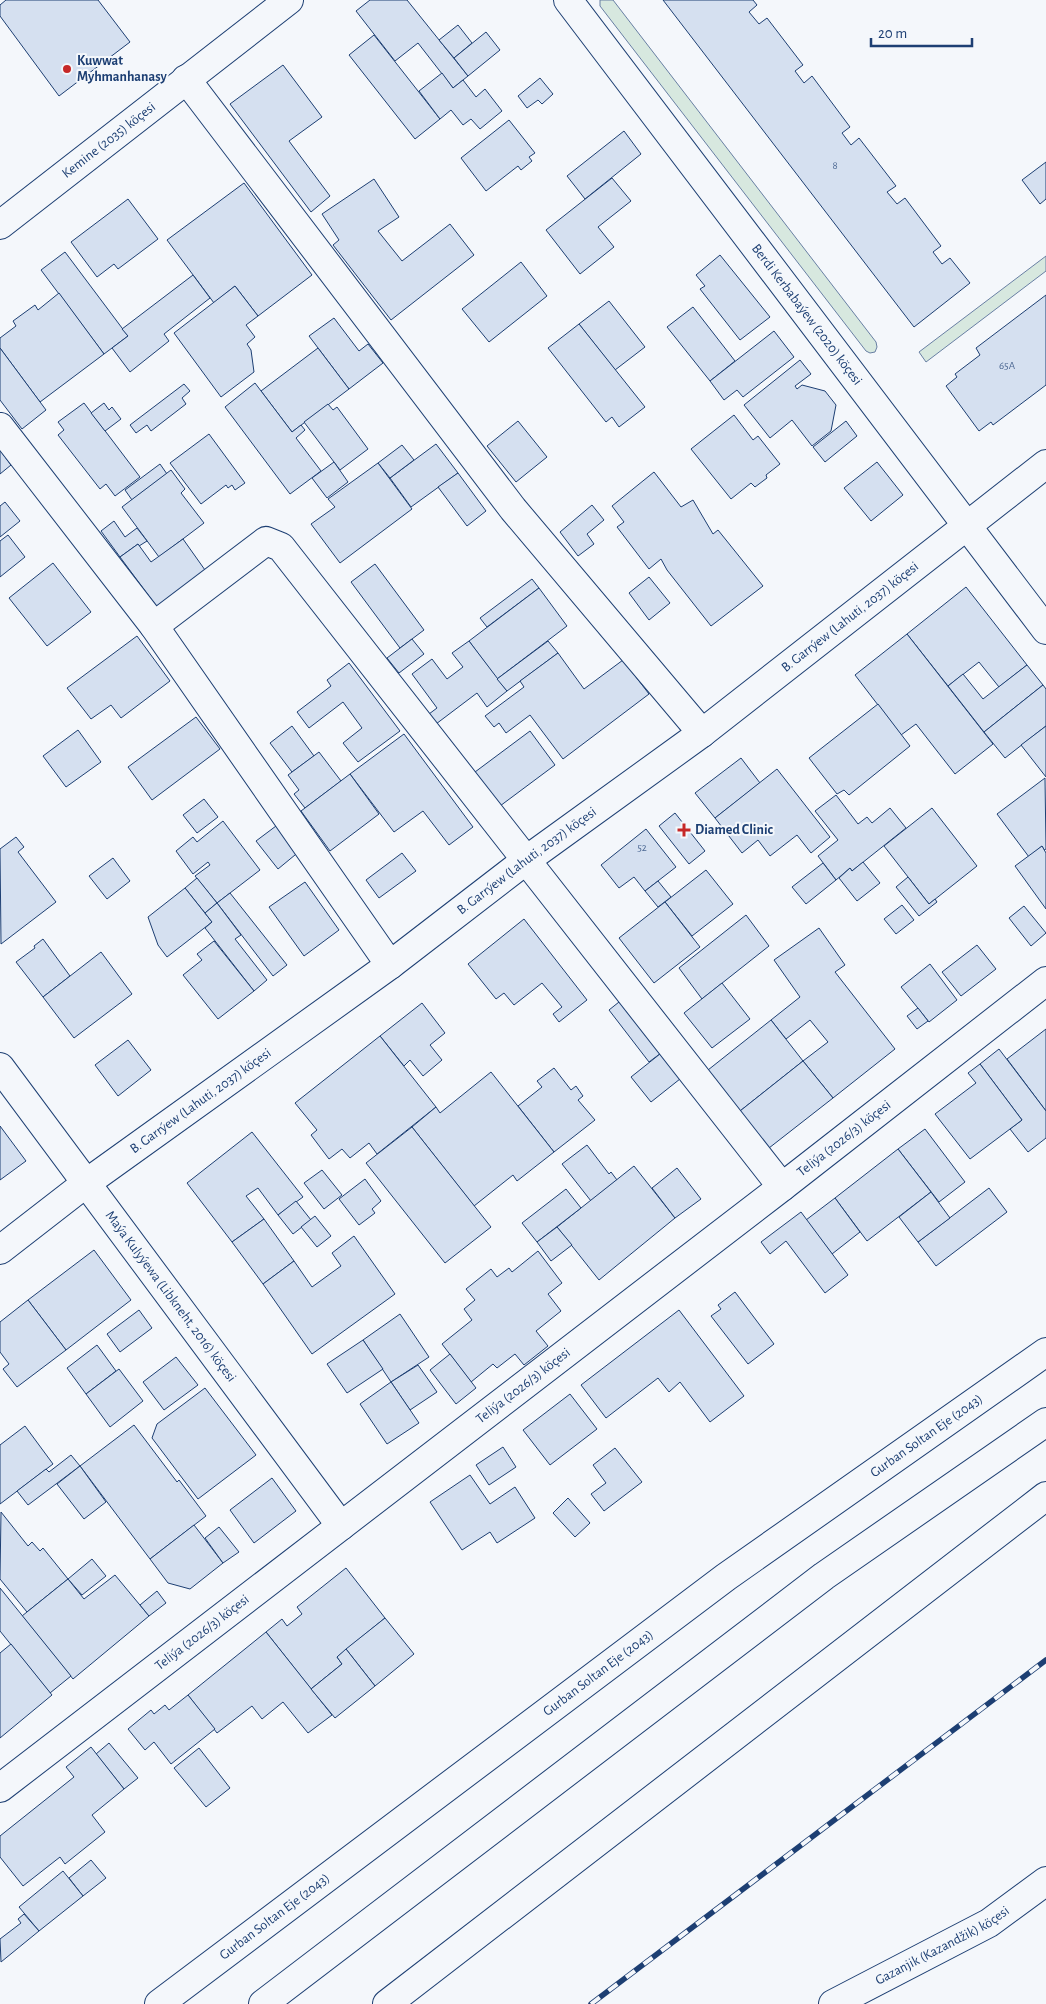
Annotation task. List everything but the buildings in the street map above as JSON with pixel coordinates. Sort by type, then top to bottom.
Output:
[{"type":"main road","name":"Kemine (2035) köçesi","points":[[0,225],[289,0]]},
{"type":"main road","name":"Berdi Kerbabaýew (2020) köçesi","points":[[568,0],[1046,630]]},
{"type":"main road","points":[[186,80],[513,509],[702,733]]},
{"type":"main road","points":[[0,427],[154,626],[390,966]]},
{"type":"main road","name":"B. Garrýew (Lahuti, 2037) köçesi","points":[[0,1250],[85,1184],[390,966],[525,861],[702,733],[1046,464]]},
{"type":"main road","points":[[154,626],[266,541],[281,547],[782,1187]]},
{"type":"main road","name":"Teliýa (2026/3) köçesi","points":[[0,1788],[782,1187],[1046,981]]},
{"type":"main road","name":"Maýa Kulyýewa (Libkneht, 2016) köçesi","points":[[0,1068],[341,1526]]},
{"type":"main road","name":"Gurban Soltan Eje (2043)","points":[[159,2004],[726,1577],[1046,1352]]},
{"type":"main road","points":[[263,2004],[824,1576],[1046,1422]]},
{"type":"main road","points":[[388,2004],[1046,1496]]},
{"type":"main road","name":"Gazanjik (Kazandžik) köçesi","points":[[832,2004],[989,1923],[1046,1881]]},
{"type":"shaded area","points":[[600,0],[613,0],[876,342],[875,352],[870,353],[866,351],[600,6]]},
{"type":"shaded area","points":[[1046,256],[1046,271],[926,362],[919,352]]},
{"type":"railway","points":[[591,2004],[1046,1660]]},
{"type":"place","name":"Kuwwat Myhmanhanasy","points":[[67,69]]},
{"type":"place","name":"Diamed Clinic","points":[[684,830]]}]
